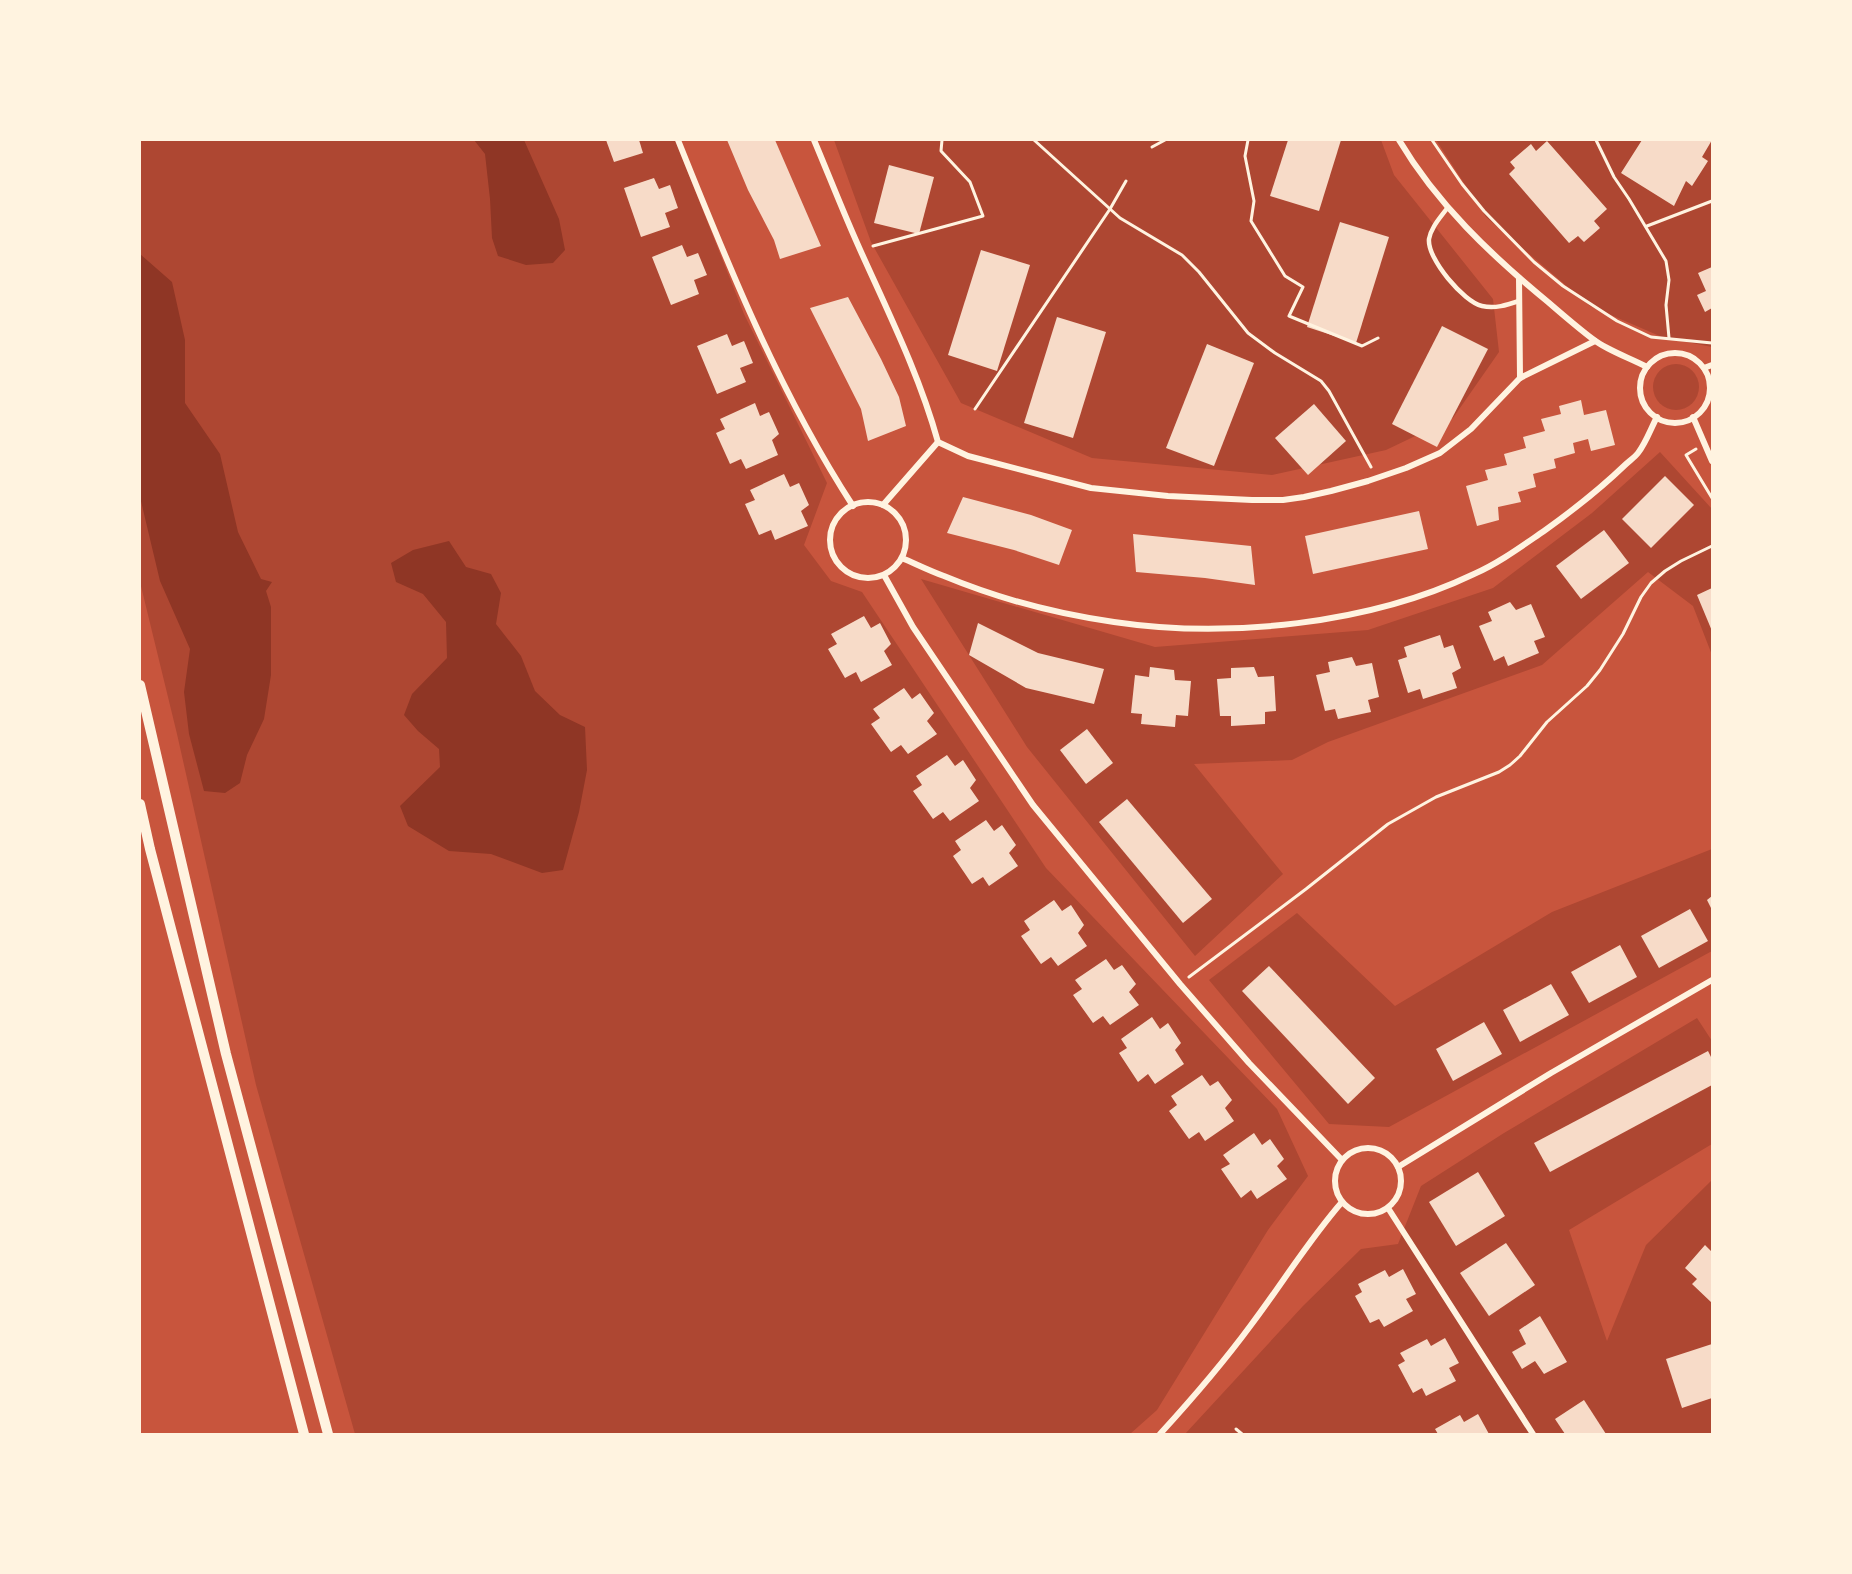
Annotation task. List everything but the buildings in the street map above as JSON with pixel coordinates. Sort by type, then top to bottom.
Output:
[{"type":"street","points":[[678,140],[743,296],[776,368],[826,464],[853,506]]},
{"type":"street","points":[[814,140],[861,253],[907,351],[924,394],[938,442],[968,456],[1091,488],[1168,496],[1282,500],[1331,491],[1377,478],[1440,453],[1471,429],[1520,378],[1595,341]]},
{"type":"street","points":[[1399,140],[1448,207],[1471,234],[1519,278],[1595,341],[1647,367]]},
{"type":"street","points":[[1519,278],[1520,378]]},
{"type":"street","points":[[1673,353],[1691,356],[1704,368],[1710,386],[1708,398],[1702,409],[1693,417],[1686,421],[1671,422],[1657,417],[1648,409],[1641,394],[1641,383],[1647,367],[1661,356],[1673,353]]},
{"type":"street","points":[[1704,368],[1713,365]]},
{"type":"street","points":[[902,558],[943,576],[987,591],[1055,610],[1113,622],[1213,629],[1320,620],[1398,603],[1437,590],[1475,574],[1507,556],[1586,501],[1607,483],[1638,453],[1657,417]]},
{"type":"street","points":[[1693,417],[1713,461]]},
{"type":"street","points":[[883,505],[938,442]]},
{"type":"street","points":[[868,502],[883,505],[893,511],[903,525],[906,542],[902,558],[884,575],[865,578],[853,575],[843,568],[832,552],[831,534],[835,522],[843,512],[853,506],[868,502]]},
{"type":"street","points":[[884,575],[913,627],[1033,805],[1180,984],[1249,1063],[1342,1160]]},
{"type":"street","points":[[140,685],[226,1053],[328,1434]]},
{"type":"street","points":[[140,804],[304,1434]]},
{"type":"street","points":[[1398,1167],[1551,1072],[1713,980]]},
{"type":"street","points":[[1374,1148],[1388,1155],[1398,1167],[1401,1178],[1400,1190],[1396,1200],[1388,1208],[1374,1214],[1362,1214],[1351,1210],[1337,1195],[1334,1183],[1336,1171],[1342,1160],[1351,1152],[1374,1148]]},
{"type":"street","points":[[1160,1434],[1208,1380],[1321,1226],[1342,1202]]},
{"type":"street","points":[[1388,1208],[1533,1434]]},
{"type":"lane","points":[[1448,207],[1433,228],[1429,240],[1430,249],[1438,266],[1471,302],[1486,307],[1499,307],[1519,302]]},
{"type":"path","points":[[873,246],[983,216],[970,182],[941,151],[942,140]]},
{"type":"path","points":[[1034,140],[1120,218],[1182,255],[1199,272],[1248,333],[1275,353],[1321,381],[1329,391],[1377,478]]},
{"type":"path","points":[[1152,147],[1165,140]]},
{"type":"path","points":[[1248,140],[1245,156],[1254,201],[1251,221],[1285,276],[1303,287],[1289,316],[1362,346],[1378,338]]},
{"type":"path","points":[[1432,140],[1484,211],[1534,262],[1563,286],[1617,321],[1651,337],[1713,343]]},
{"type":"path","points":[[1596,140],[1614,177],[1662,251],[1669,271],[1666,304],[1669,338]]},
{"type":"path","points":[[975,409],[1110,209],[1126,181]]},
{"type":"path","points":[[1646,226],[1713,201]]},
{"type":"path","points":[[1180,984],[1306,890],[1388,824],[1436,796],[1498,772],[1510,765],[1547,722],[1587,686],[1600,670],[1623,634],[1641,597],[1652,583],[1681,561],[1713,546]]},
{"type":"path","points":[[1236,1429],[1242,1434]]},
{"type":"shaded area","points":[[140,140],[675,140],[744,314],[827,483],[804,545],[831,581],[862,592],[1046,868],[1277,1109],[1308,1176],[1268,1230],[1157,1410],[1130,1434],[355,1434],[256,1085],[177,734],[140,582]]},
{"type":"shaded area","points":[[474,140],[524,140],[559,219],[565,250],[553,263],[526,265],[498,256],[492,238],[485,154]]},
{"type":"shaded area","points":[[834,140],[1381,140],[1394,175],[1493,299],[1499,352],[1453,418],[1386,450],[1272,475],[1092,458],[961,403],[871,242]]},
{"type":"shaded area","points":[[1436,140],[1712,140],[1712,347],[1662,337],[1590,306],[1486,217]]},
{"type":"shaded area","points":[[140,254],[172,282],[185,340],[185,403],[220,454],[238,532],[261,579],[272,582],[266,591],[271,607],[271,675],[264,719],[247,755],[240,783],[225,793],[204,791],[189,734],[184,692],[190,649],[160,581],[140,497]]},
{"type":"shaded area","points":[[1676,364],[1692,371],[1699,387],[1692,403],[1676,410],[1660,403],[1653,387],[1660,371]]},
{"type":"shaded area","points":[[1660,452],[1712,509],[1712,655],[1693,606],[1648,572],[1542,665],[1328,742],[1292,760],[1194,764],[1283,874],[1195,956],[1027,747],[921,579],[1155,647],[1368,630],[1493,588],[1592,513]]},
{"type":"shaded area","points":[[449,541],[466,567],[491,574],[501,593],[496,624],[521,656],[535,691],[560,715],[585,727],[587,770],[579,812],[563,870],[542,873],[491,854],[449,851],[408,826],[400,806],[440,767],[439,749],[404,715],[412,694],[447,658],[446,622],[423,594],[396,582],[391,563],[413,550]]},
{"type":"shaded area","points":[[1712,849],[1712,951],[1389,1127],[1329,1124],[1209,980],[1297,913],[1395,1006],[1552,912]]},
{"type":"shaded area","points":[[1697,1018],[1712,1041],[1712,1144],[1569,1230],[1607,1341],[1646,1245],[1712,1180],[1712,1434],[1185,1434],[1303,1306],[1361,1249],[1398,1244],[1421,1186],[1504,1133]]}]
